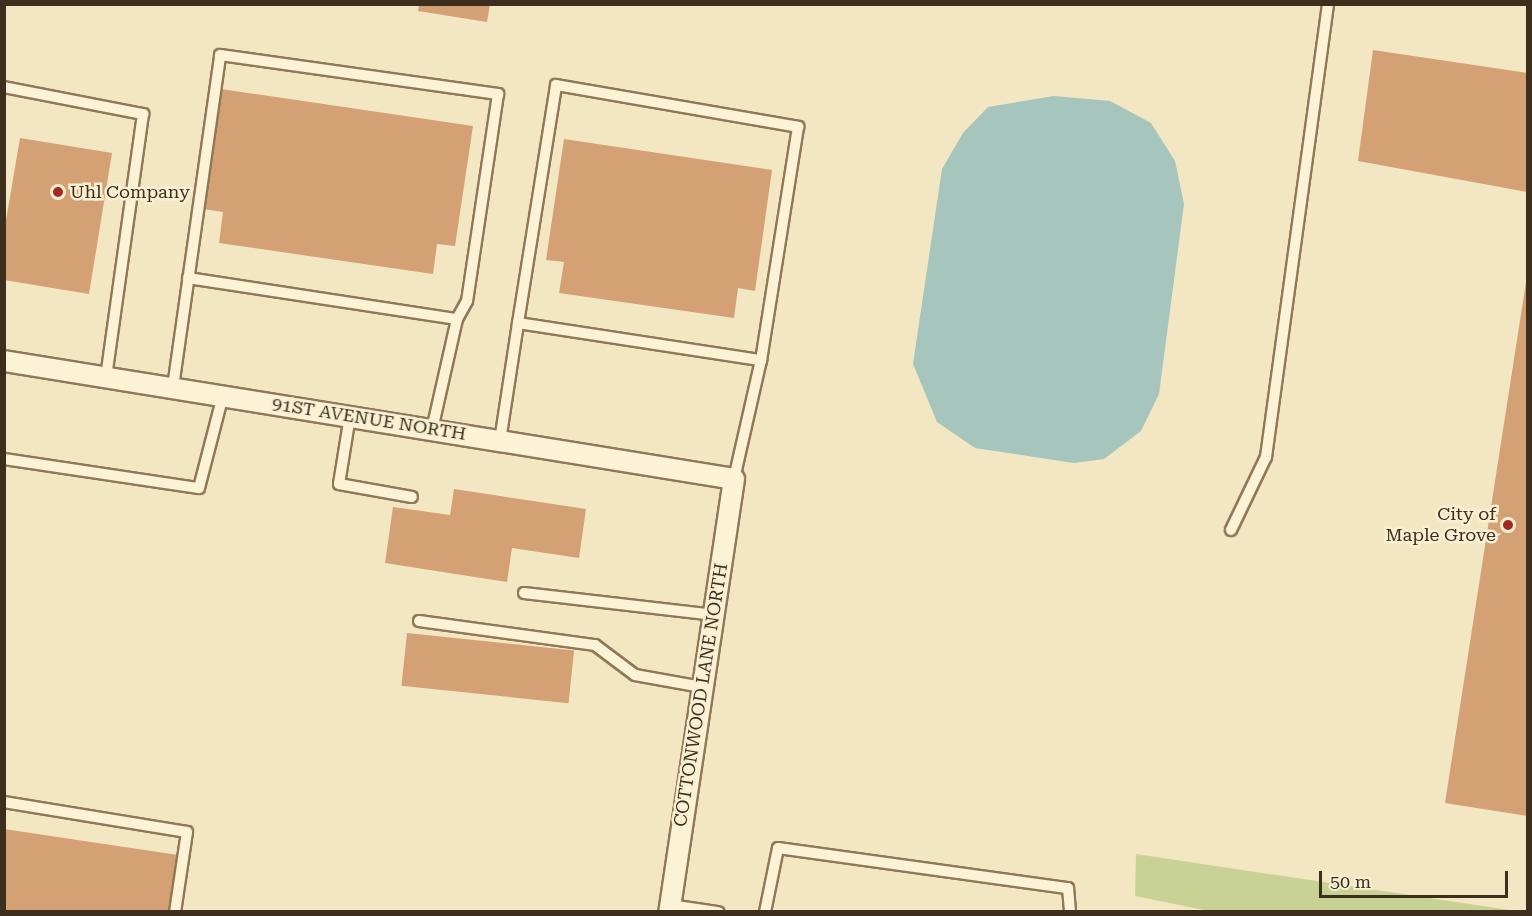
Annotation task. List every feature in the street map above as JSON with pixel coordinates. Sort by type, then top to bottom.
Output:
[{"type":"street","name":"91ST AVENUE NORTH","points":[[4,361],[734,479]]},
{"type":"street","name":"COTTONWOOD LANE NORTH","points":[[669,908],[734,479]]},
{"type":"lane","points":[[1231,530],[1266,457],[1328,4]]},
{"type":"lane","points":[[173,387],[220,55],[498,94],[467,301],[458,319],[432,430]]},
{"type":"lane","points":[[500,441],[556,85],[798,127],[761,360],[734,479]]},
{"type":"lane","points":[[4,87],[143,114],[106,376]]},
{"type":"lane","points":[[188,278],[458,319]]},
{"type":"lane","points":[[518,322],[761,360]]},
{"type":"lane","points":[[4,459],[199,488],[223,395]]},
{"type":"lane","points":[[350,416],[339,484],[412,497]]},
{"type":"lane","points":[[524,593],[713,615]]},
{"type":"lane","points":[[419,621],[595,645],[635,675],[702,687]]},
{"type":"lane","points":[[4,802],[187,832],[176,912]]},
{"type":"lane","points":[[765,912],[778,848],[1068,888],[1070,912]]},
{"type":"lane","points":[[669,908],[718,912]]},
{"type":"green space","points":[[1136,854],[1516,911],[1209,911],[1135,896]]},
{"type":"water","points":[[1054,96],[1110,101],[1151,123],[1175,161],[1184,204],[1159,394],[1141,431],[1104,459],[1074,463],[975,448],[937,422],[913,364],[942,169],[963,133],[988,107]]},
{"type":"building","points":[[419,4],[490,4],[487,22],[418,11]]},
{"type":"building","points":[[1373,50],[1528,73],[1528,192],[1358,161]]},
{"type":"building","points":[[221,89],[473,126],[455,246],[437,244],[433,274],[219,243],[223,212],[203,209]]},
{"type":"building","name":"Uhl Company","points":[[20,138],[112,153],[89,294],[4,280],[4,232]]},
{"type":"building","points":[[564,139],[772,170],[755,291],[738,288],[734,318],[559,293],[564,262],[546,260]]},
{"type":"building","name":"City of Maple Grove","points":[[1526,282],[1528,282],[1528,816],[1445,803]]},
{"type":"building","points":[[454,489],[586,509],[579,558],[512,548],[507,582],[385,563],[393,507],[450,515]]},
{"type":"building","points":[[407,633],[574,651],[569,703],[401,686]]},
{"type":"building","points":[[4,829],[178,855],[169,912],[4,912]]},
{"type":"place","name":"Uhl Company","points":[[58,192]]},
{"type":"place","name":"City of Maple Grove","points":[[1508,525]]}]
